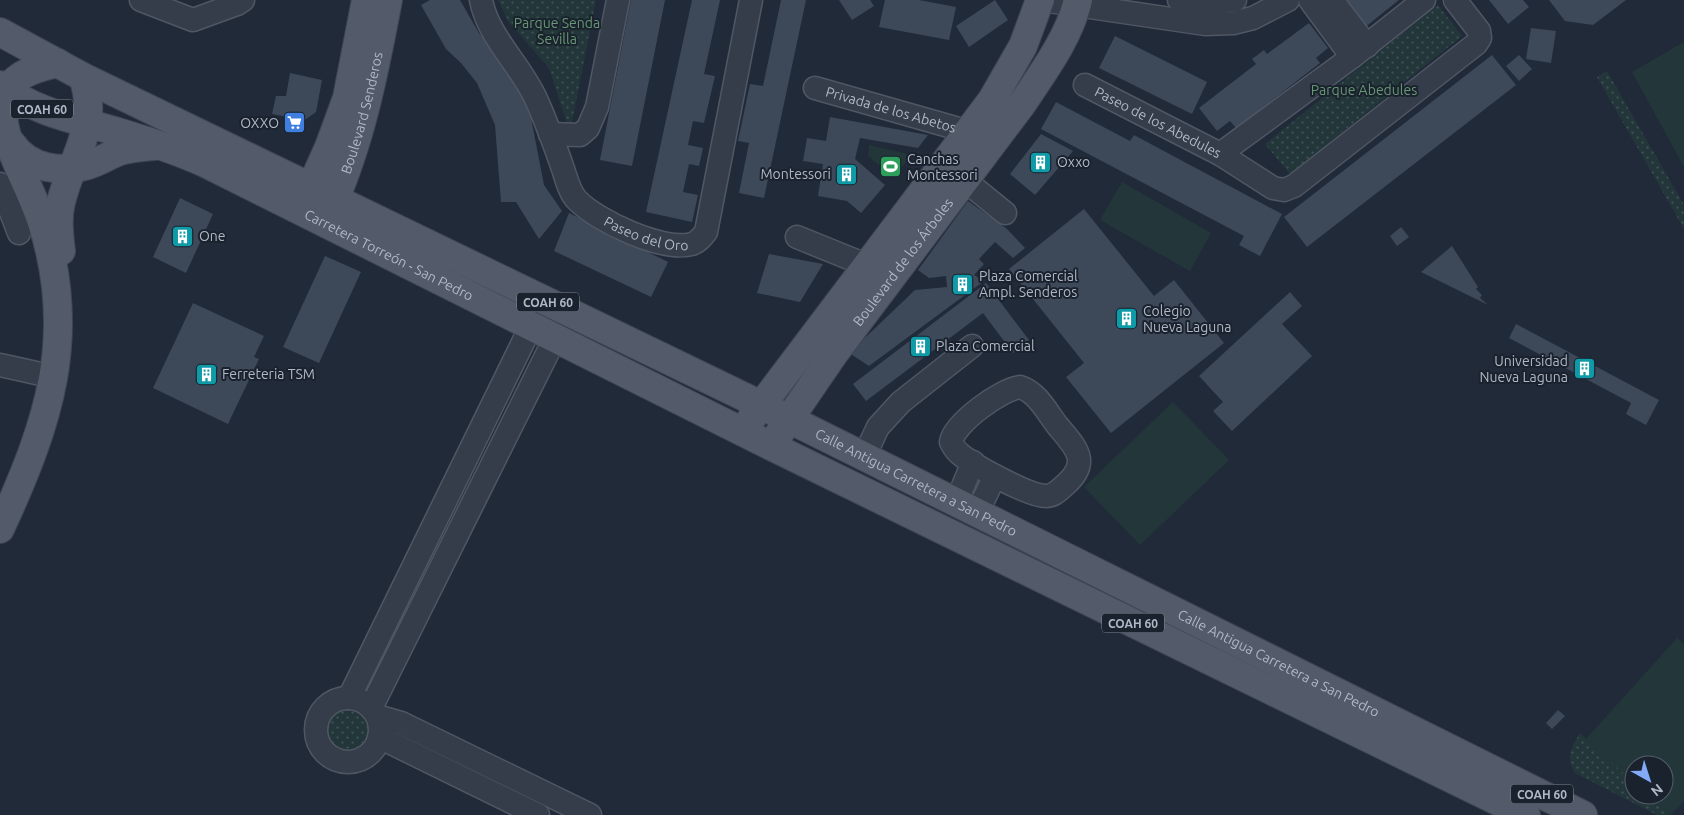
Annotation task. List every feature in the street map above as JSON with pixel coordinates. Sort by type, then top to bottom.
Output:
[{"type":"main road","name":"Boulevard Senderos","points":[[318,205],[347,98],[366,0]]},
{"type":"main road","name":"Boulevard Senderos","points":[[318,205],[363,120],[388,0]]},
{"type":"main road","name":"Boulevard de los Árboles","points":[[771,446],[953,171],[966,131],[992,100],[1008,76],[1023,46],[1041,0]]},
{"type":"main road","name":"Boulevard de los Árboles","points":[[743,432],[761,405],[866,265],[953,171],[1022,104],[1049,63],[1077,3]]},
{"type":"main road","name":"Carretera Torreón - San Pedro","points":[[0,32],[318,205],[543,332],[771,446]]},
{"type":"main road","points":[[58,63],[29,71],[3,88],[3,131],[31,192],[47,240],[59,298]]},
{"type":"main road","points":[[0,529],[6,501],[34,454],[54,376],[62,275],[59,218],[64,194],[88,124],[90,103],[83,77]]},
{"type":"main road","name":"Carretera Torreón - San Pedro","points":[[3,88],[41,108],[163,146],[318,205],[761,405]]},
{"type":"main road","points":[[3,131],[17,152],[37,165],[49,168],[73,168],[89,165],[123,150],[163,146]]},
{"type":"main road","name":"Calle Antigua Carretera a San Pedro","points":[[761,405],[1567,811]]},
{"type":"main road","name":"Calle Antigua Carretera a San Pedro","points":[[771,446],[1526,815]]},
{"type":"street","points":[[141,0],[193,20],[238,4],[242,0]]},
{"type":"street","name":"Paseo del Oro","points":[[481,0],[483,12],[494,35],[521,72],[550,134],[576,199],[585,208],[610,224],[643,238],[675,244],[691,244],[700,240],[706,232],[751,0]]},
{"type":"street","points":[[550,134],[580,135],[592,120],[597,107],[618,0]]},
{"type":"street","points":[[1041,0],[1077,3],[1205,24],[1233,23],[1253,18],[1288,0]]},
{"type":"street","points":[[1179,0],[1211,3],[1235,0]]},
{"type":"street","points":[[1310,0],[1359,51]]},
{"type":"street","points":[[1332,0],[1359,51]]},
{"type":"street","name":"Paseo de los Abedules","points":[[1085,85],[1220,154],[1359,51],[1424,0]]},
{"type":"street","points":[[1220,154],[1273,188],[1284,190],[1294,186],[1476,44],[1480,38],[1479,31],[1455,0]]},
{"type":"street","name":"Privada de los Abetos","points":[[815,88],[966,131]]},
{"type":"street","points":[[953,171],[1005,213]]},
{"type":"street","points":[[0,184],[9,231],[47,240]]},
{"type":"street","points":[[797,237],[866,265]]},
{"type":"street","points":[[349,698],[543,332]]},
{"type":"street","points":[[538,815],[376,720],[362,702],[349,698],[332,703],[318,719],[316,729],[322,749],[329,756],[339,761],[350,762],[360,760],[376,746],[376,720],[543,332]]},
{"type":"street","points":[[864,457],[878,427],[901,402],[972,346]]},
{"type":"street","points":[[0,365],[54,376]]},
{"type":"street","points":[[1020,387],[1029,391],[1078,451],[1080,462],[1077,473],[1055,494],[1045,496],[995,476],[960,454],[951,442],[955,430],[960,424],[1006,392],[1020,387]]},
{"type":"street","points":[[967,508],[974,462]]},
{"type":"street","points":[[967,508],[995,476]]},
{"type":"street","points":[[376,720],[401,723],[590,815]]},
{"type":"green space","name":"Parque Senda Sevilla","points":[[498,0],[596,0],[570,132],[549,68],[508,21]]},
{"type":"green space","name":"Parque Abedules","points":[[1438,5],[1462,36],[1290,174],[1265,144]]},
{"type":"green space","points":[[1684,42],[1684,167],[1632,72]]},
{"type":"green space","points":[[1607,71],[1684,205],[1684,229],[1597,77]]},
{"type":"green space","name":"Canchas Montessori","points":[[869,145],[912,155],[893,177],[868,156]]},
{"type":"green space","points":[[1122,182],[1211,233],[1190,271],[1100,220]]},
{"type":"green space","points":[[1173,402],[1229,460],[1140,545],[1084,487]]},
{"type":"green space","points":[[1677,638],[1684,644],[1684,801],[1670,815],[1659,805],[1674,805],[1674,755],[1624,755],[1624,774],[1586,739]]},
{"type":"green space","points":[[344,707],[352,707],[361,711],[367,717],[371,730],[367,743],[361,749],[352,753],[344,753],[335,749],[329,743],[325,734],[325,726],[329,717],[335,711]]},
{"type":"green space","points":[[1580,733],[1624,774],[1624,798],[1575,773],[1570,762],[1570,753]]},
{"type":"green space","points":[[1637,805],[1659,805],[1670,815],[1657,815]]},
{"type":"building","points":[[430,0],[460,0],[479,33],[510,68],[531,118],[544,185],[562,211],[539,239],[516,202],[501,202],[495,125],[477,83],[461,63],[446,49],[421,5]]},
{"type":"building","points":[[631,0],[665,0],[632,166],[600,160]]},
{"type":"building","points":[[692,0],[720,0],[704,74],[715,76],[704,123],[693,121],[688,145],[703,148],[699,166],[689,164],[683,192],[698,195],[692,222],[646,212]]},
{"type":"building","points":[[781,0],[806,0],[764,198],[739,193],[749,143],[738,141],[750,84],[763,86]]},
{"type":"building","points":[[839,0],[870,0],[874,6],[852,20]]},
{"type":"building","points":[[885,0],[919,0],[956,7],[949,40],[879,27]]},
{"type":"building","points":[[995,0],[1008,20],[969,47],[956,26]]},
{"type":"building","points":[[1342,0],[1399,0],[1364,28]]},
{"type":"building","points":[[1489,0],[1523,0],[1529,7],[1508,24]]},
{"type":"building","points":[[1549,0],[1626,0],[1593,25],[1565,21]]},
{"type":"building","points":[[1309,23],[1328,48],[1316,58],[1320,63],[1236,128],[1230,121],[1217,131],[1199,108],[1256,64],[1252,59],[1264,50],[1267,54]]},
{"type":"building","points":[[1531,28],[1556,31],[1551,63],[1526,59]]},
{"type":"building","points":[[1115,36],[1207,82],[1192,114],[1099,68]]},
{"type":"building","points":[[1492,55],[1516,85],[1307,247],[1284,217]]},
{"type":"building","points":[[1519,55],[1532,69],[1519,81],[1506,66]]},
{"type":"building","name":"Oxxo","points":[[290,73],[322,80],[316,112],[305,120],[272,114],[276,96],[286,96]]},
{"type":"building","points":[[1056,102],[1130,141],[1134,135],[1282,214],[1260,256],[1239,245],[1244,236],[1041,129]]},
{"type":"building","name":"Montessori","points":[[830,117],[928,135],[918,148],[860,138],[855,159],[885,185],[861,213],[847,201],[818,196],[823,164],[803,161],[807,138],[826,141]]},
{"type":"building","name":"Oxxo","points":[[1041,134],[1073,151],[1035,195],[1010,174]]},
{"type":"building","name":"One","points":[[180,198],[213,214],[186,273],[153,257]]},
{"type":"building","name":"Plaza Comercial Ampl. Senderos","points":[[968,201],[1007,229],[1025,248],[1013,258],[995,242],[979,259],[984,264],[974,275],[984,281],[869,366],[849,353],[915,290],[947,287],[946,276],[929,278],[918,270]]},
{"type":"building","name":"Colegio Nueva Laguna","points":[[1084,209],[1154,296],[1174,280],[1224,343],[1111,433],[1066,377],[1084,363],[1009,269]]},
{"type":"building","points":[[569,213],[668,262],[651,297],[554,251]]},
{"type":"building","points":[[1401,227],[1409,237],[1397,246],[1390,236]]},
{"type":"building","points":[[1452,246],[1478,287],[1476,289],[1482,295],[1480,298],[1488,305],[1421,272]]},
{"type":"building","points":[[769,254],[823,264],[800,302],[757,293]]},
{"type":"building","points":[[325,256],[361,272],[319,363],[283,347]]},
{"type":"building","name":"Plaza Comercial","points":[[986,283],[1029,340],[1013,353],[983,313],[866,401],[853,384]]},
{"type":"building","points":[[1290,292],[1302,306],[1282,324],[1312,356],[1232,431],[1213,411],[1223,402],[1199,376]]},
{"type":"building","name":"Ferreteria TSM","points":[[193,303],[264,336],[254,357],[259,359],[228,424],[153,388]]},
{"type":"building","name":"Universidad Nueva Laguna","points":[[1516,324],[1659,400],[1646,425],[1626,414],[1631,403],[1509,338]]},
{"type":"building","points":[[1558,710],[1565,716],[1552,729],[1546,723]]},
{"type":"place","name":"OXXO","points":[[295,123]]},
{"type":"place","name":"Oxxo","points":[[1041,162]]},
{"type":"place","name":"Canchas Montessori","points":[[891,167]]},
{"type":"place","name":"Montessori","points":[[847,174]]},
{"type":"place","name":"One","points":[[183,236]]},
{"type":"place","name":"Plaza Comercial Ampl. Senderos","points":[[963,284]]},
{"type":"place","name":"Colegio Nueva Laguna","points":[[1127,319]]},
{"type":"place","name":"Plaza Comercial","points":[[920,346]]},
{"type":"place","name":"Universidad Nueva Laguna","points":[[1584,369]]},
{"type":"place","name":"Ferreteria TSM","points":[[206,374]]}]
